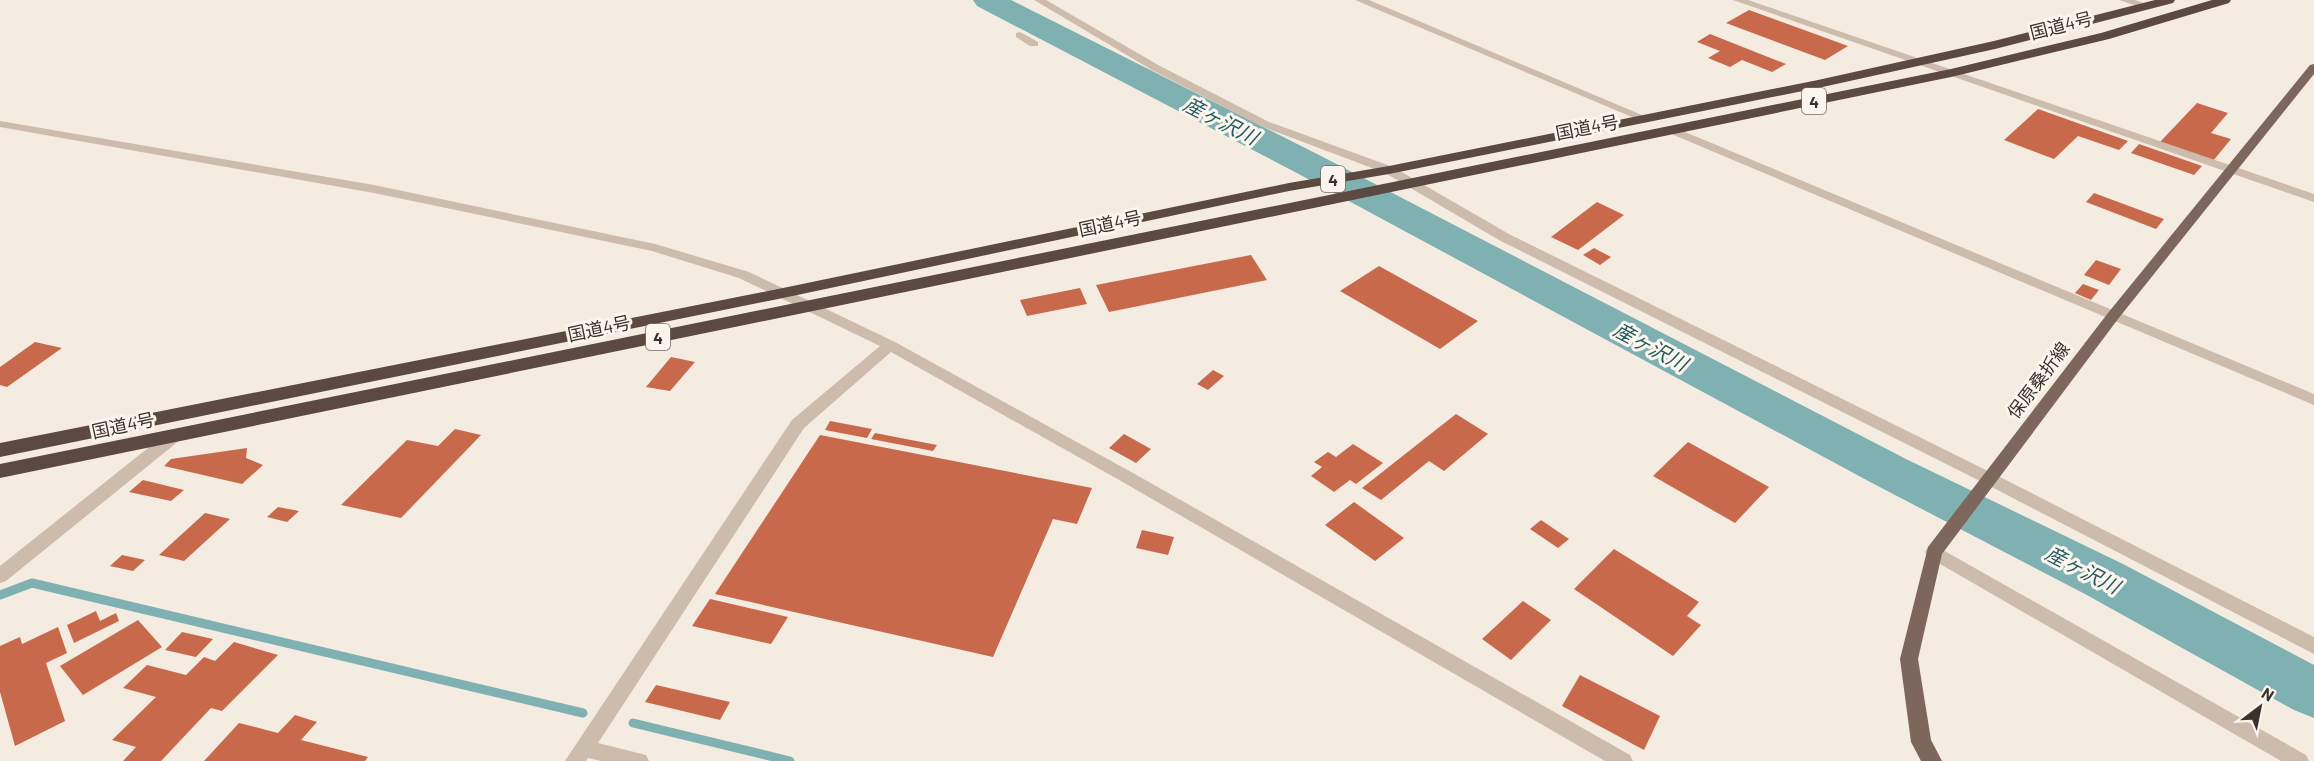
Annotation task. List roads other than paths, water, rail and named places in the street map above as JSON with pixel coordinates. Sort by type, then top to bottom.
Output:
[{"type":"highway","name":"国道4号","points":[[0,450],[1919,62],[2169,0]]},
{"type":"highway","name":"国道4号","points":[[0,471],[1951,73],[2105,36],[2225,0]]},
{"type":"main road","name":"保原桑折線","points":[[1932,761],[1921,742],[1909,659],[1934,552],[2113,316],[2233,171],[2314,67]]},
{"type":"street","points":[[1039,0],[1156,68],[1265,124],[1383,171],[1504,237],[1987,483],[2314,646]]},
{"type":"street","points":[[1360,0],[1643,118]]},
{"type":"street","points":[[1738,0],[2314,198]]},
{"type":"street","points":[[2124,0],[2146,6]]},
{"type":"street","points":[[1020,35],[1034,44]]},
{"type":"street","points":[[0,124],[374,189],[655,248],[744,275],[890,345],[1127,477],[1623,761]]},
{"type":"street","points":[[1673,131],[2314,400]]},
{"type":"street","points":[[639,761],[579,754],[798,424],[890,345]]},
{"type":"street","points":[[0,576],[174,436]]},
{"type":"street","points":[[1934,552],[2299,761]]},
{"type":"waterway","name":"産ヶ沢川","points":[[988,0],[1308,164],[1889,471],[2104,579],[2314,693]]},
{"type":"waterway","points":[[0,595],[32,583],[583,713]]},
{"type":"waterway","points":[[633,723],[790,761]]}]
